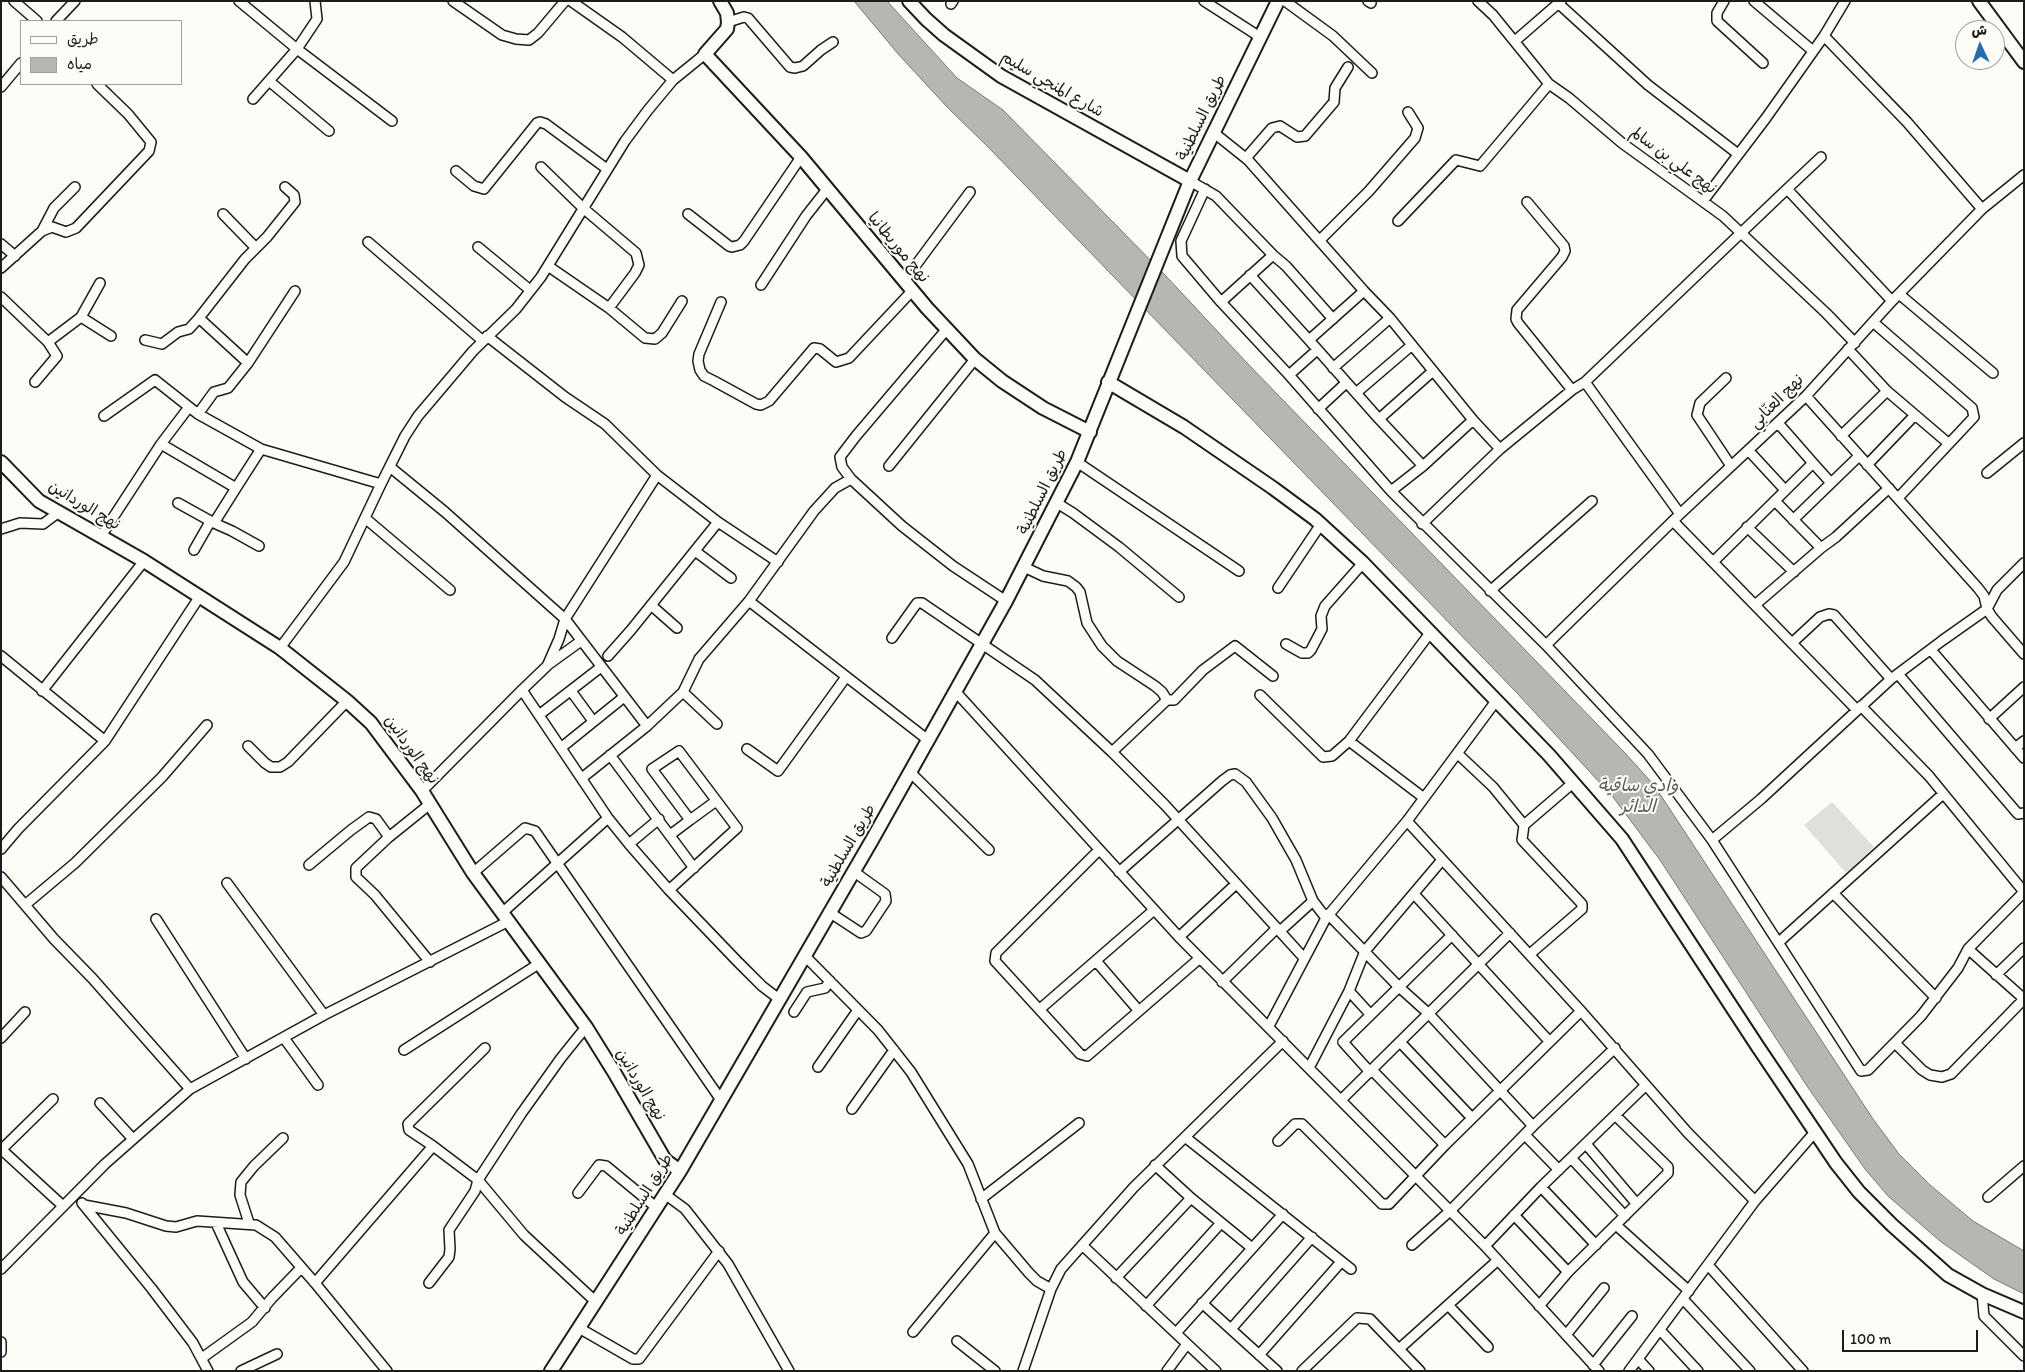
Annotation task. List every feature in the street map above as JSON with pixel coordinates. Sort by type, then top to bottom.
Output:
[{"type":"main road","points":[[705,54],[727,29],[727,13],[720,1]]},
{"type":"main road","name":"شارع المنجي سليم","points":[[909,1],[944,35],[1001,76],[1190,181]]},
{"type":"main road","name":"طريق السلطنية","points":[[551,1371],[680,1171],[854,871],[1006,601],[1077,462],[1190,181],[1278,1]]},
{"type":"main road","points":[[1979,1],[2024,62]]},
{"type":"main road","name":"نهج موريطانيا","points":[[705,54],[801,157],[908,286],[946,330],[975,359],[1002,381],[1043,408],[1090,432]]},
{"type":"main road","points":[[1108,382],[1184,427],[1274,488],[1321,524],[1363,563],[1574,782],[1622,839],[1815,1132],[1842,1170],[1875,1209],[1948,1275],[1982,1294],[2024,1312]]},
{"type":"main road","name":"نهج الوردانين","points":[[1,462],[39,501],[144,561],[280,648],[371,722],[422,791],[473,873],[586,1027],[665,1160],[680,1171]]},
{"type":"street","points":[[14,1],[36,20]]},
{"type":"street","points":[[57,20],[74,1]]},
{"type":"street","points":[[239,1],[297,49],[392,122]]},
{"type":"street","points":[[254,99],[297,49],[317,19],[315,1]]},
{"type":"street","points":[[453,1],[502,34],[516,39],[529,40],[538,33],[565,1]]},
{"type":"street","points":[[572,1],[622,37],[673,80]]},
{"type":"street","points":[[1204,1],[1260,37]]},
{"type":"street","points":[[1285,1],[1333,36],[1372,72]]},
{"type":"street","points":[[1724,1],[1716,13],[1717,21],[1763,62]]},
{"type":"street","points":[[1754,1],[1813,51]]},
{"type":"street","points":[[1703,201],[1824,36],[1845,1]]},
{"type":"street","name":"نهج علي بن سالم","points":[[1479,2],[1515,41],[1549,84],[1570,98],[1622,143],[1703,201],[1742,233],[1826,312],[1887,392],[1948,443]]},
{"type":"street","points":[[1515,41],[1560,2],[1648,85],[1738,154]]},
{"type":"street","points":[[728,22],[748,18],[790,67],[795,68],[803,66],[820,50],[833,42]]},
{"type":"street","points":[[1824,36],[1907,122],[1982,209]]},
{"type":"street","points":[[280,648],[336,576],[405,436],[418,416],[485,339],[516,308],[548,266],[636,125],[673,80],[705,54]]},
{"type":"street","points":[[1,87],[20,64]]},
{"type":"street","points":[[1246,158],[1272,128],[1280,126],[1297,137],[1305,136],[1334,102],[1335,88],[1348,67]]},
{"type":"street","points":[[269,81],[329,131]]},
{"type":"street","points":[[1398,222],[1456,160],[1480,166],[1549,84]]},
{"type":"street","points":[[1,268],[42,232],[52,227],[66,232],[76,228],[149,151],[150,142],[128,114],[98,85]]},
{"type":"street","points":[[1320,240],[1415,138],[1418,128],[1408,112]]},
{"type":"street","points":[[456,171],[474,186],[484,189],[537,123],[540,122],[546,124],[607,169]]},
{"type":"street","points":[[1213,132],[1246,158],[1390,318],[1473,420],[1500,449]]},
{"type":"street","points":[[688,214],[729,246],[740,245],[801,157]]},
{"type":"street","points":[[1422,524],[1500,449],[1572,390],[1585,382],[1821,157]]},
{"type":"street","points":[[541,167],[583,208],[632,248],[638,258],[639,265],[635,273],[609,308]]},
{"type":"street","name":"نهج العنّابي","points":[[1546,645],[1680,514],[1806,396],[1892,301],[1982,209],[2024,175]]},
{"type":"street","points":[[1190,181],[1216,196],[1273,256],[1286,266],[1333,319]]},
{"type":"street","points":[[42,232],[54,208],[75,187]]},
{"type":"street","points":[[145,340],[162,344],[178,332],[189,329],[245,259],[295,202],[294,195],[285,187]]},
{"type":"street","points":[[761,285],[796,231],[828,188]]},
{"type":"street","points":[[1205,189],[1182,241],[1180,248],[1182,256],[1391,491],[1422,524],[1546,645],[1648,754],[1712,840],[1861,1071],[1868,1070],[1936,998],[1958,968],[1968,949],[2024,892],[1929,776],[1792,643],[1673,521]]},
{"type":"street","points":[[1787,189],[1892,301]]},
{"type":"street","points":[[721,302],[699,354],[700,370],[709,378],[751,402],[761,405],[769,401],[814,348],[820,349],[836,362],[849,358],[908,286],[970,192]]},
{"type":"street","points":[[1527,202],[1564,246],[1565,251],[1517,310],[1516,319],[1572,390]]},
{"type":"street","points":[[223,214],[256,248]]},
{"type":"street","points":[[368,242],[485,339],[605,424],[658,474],[718,522],[778,562]]},
{"type":"street","points":[[1,244],[15,256]]},
{"type":"street","points":[[478,247],[530,290]]},
{"type":"street","points":[[1221,302],[1273,256]]},
{"type":"street","points":[[548,266],[609,308],[645,338],[655,339],[662,333],[682,300]]},
{"type":"street","points":[[1250,275],[1378,419],[1423,466]]},
{"type":"street","points":[[48,342],[81,317],[100,283]]},
{"type":"street","points":[[198,414],[214,392],[228,388],[248,363],[295,291]]},
{"type":"street","points":[[1309,340],[1364,291]]},
{"type":"street","points":[[1899,294],[1993,373]]},
{"type":"street","points":[[1,296],[48,342],[57,356],[35,382]]},
{"type":"street","points":[[81,317],[111,336]]},
{"type":"street","points":[[199,318],[248,363]]},
{"type":"street","points":[[1333,368],[1390,318]]},
{"type":"street","points":[[1873,322],[1972,408],[1974,417],[1898,498]]},
{"type":"street","points":[[946,330],[840,457],[842,467],[851,479],[902,526],[953,566],[1006,601]]},
{"type":"street","points":[[1356,394],[1412,345]]},
{"type":"street","points":[[1289,375],[1316,350]]},
{"type":"street","points":[[889,466],[975,359]]},
{"type":"street","points":[[1378,419],[1433,371]]},
{"type":"street","points":[[1726,378],[1700,403],[1697,415],[1732,466]]},
{"type":"street","points":[[104,416],[155,380],[198,414],[260,449],[381,484]]},
{"type":"street","points":[[1585,382],[1680,514]]},
{"type":"street","points":[[1318,409],[1346,383]]},
{"type":"street","points":[[1841,436],[1887,392]]},
{"type":"street","points":[[1806,396],[1978,588],[1984,596],[1987,609],[1998,626],[2024,654]]},
{"type":"street","points":[[101,536],[161,444],[189,407]]},
{"type":"street","points":[[1867,465],[1916,416]]},
{"type":"street","points":[[1391,491],[1423,466],[1473,420]]},
{"type":"street","points":[[1778,423],[1831,483]]},
{"type":"street","points":[[1987,472],[2024,442]]},
{"type":"street","points":[[161,444],[236,488]]},
{"type":"street","points":[[194,550],[260,449]]},
{"type":"street","points":[[1749,451],[1785,490]]},
{"type":"street","points":[[1793,520],[1859,456]]},
{"type":"street","points":[[1077,462],[1240,571]]},
{"type":"street","points":[[1713,562],[1813,463]]},
{"type":"street","points":[[390,467],[445,512],[566,619],[647,726]]},
{"type":"street","points":[[546,666],[566,619],[658,474]]},
{"type":"street","points":[[582,778],[647,726],[683,692],[699,658],[749,601],[814,510],[835,488],[851,479]]},
{"type":"street","points":[[1755,605],[1836,537],[1889,488]]},
{"type":"street","points":[[1490,591],[1592,500]]},
{"type":"street","points":[[1775,501],[1821,548]]},
{"type":"street","points":[[1057,503],[1119,548],[1179,597]]},
{"type":"street","points":[[178,504],[232,530],[259,546]]},
{"type":"street","points":[[1,529],[20,523],[43,524],[59,512]]},
{"type":"street","points":[[365,518],[450,590]]},
{"type":"street","points":[[608,656],[718,522]]},
{"type":"street","points":[[1278,588],[1321,524]]},
{"type":"street","points":[[1747,527],[1794,572]]},
{"type":"street","points":[[695,551],[731,578]]},
{"type":"street","points":[[42,691],[144,561]]},
{"type":"street","points":[[1286,644],[1302,653],[1308,653],[1311,650],[1322,629],[1321,616],[1325,606],[1363,563]]},
{"type":"street","points":[[1712,840],[1761,800],[1894,677],[1987,609],[1997,590],[2024,563]]},
{"type":"street","points":[[1024,567],[1043,576],[1068,581],[1076,587],[1080,592],[1087,623],[1102,646],[1117,661],[1155,686],[1167,700]]},
{"type":"street","points":[[1,849],[18,829],[104,741],[200,596]]},
{"type":"street","points":[[749,601],[928,740]]},
{"type":"street","points":[[892,638],[916,603],[922,603],[1035,680],[1112,752],[1178,818],[1304,958]]},
{"type":"street","points":[[651,605],[677,628]]},
{"type":"street","points":[[1792,643],[1820,617],[1828,614],[1834,615],[1894,677],[2018,814],[2024,814]]},
{"type":"street","points":[[1260,695],[1324,757],[1332,756],[1349,741],[1430,633]]},
{"type":"street","points":[[422,791],[546,666],[581,641]]},
{"type":"street","points":[[1112,752],[1167,700],[1174,700],[1204,670],[1235,646],[1273,676]]},
{"type":"street","points":[[1931,650],[2024,758]]},
{"type":"street","points":[[1,656],[104,741]]},
{"type":"street","points":[[539,715],[601,667]]},
{"type":"street","points":[[748,749],[778,771],[846,677]]},
{"type":"street","points":[[1989,719],[2024,687]]},
{"type":"street","points":[[522,690],[608,818],[629,844],[669,890],[737,962],[779,999]]},
{"type":"street","points":[[571,691],[593,722]]},
{"type":"street","points":[[955,691],[1179,937],[1485,1246],[1596,1368],[1632,1316]]},
{"type":"street","points":[[683,692],[717,724]]},
{"type":"street","points":[[562,747],[624,696]]},
{"type":"street","points":[[248,746],[271,767],[280,767],[288,762],[347,701]]},
{"type":"street","points":[[1269,1026],[1327,916],[1407,821],[1496,701]]},
{"type":"street","points":[[25,905],[75,863],[162,777],[207,725]]},
{"type":"street","points":[[1349,741],[1424,798]]},
{"type":"street","points":[[2015,748],[2024,741]]},
{"type":"street","points":[[669,890],[737,828],[679,750],[652,769],[690,820]]},
{"type":"street","points":[[1458,754],[1494,787],[1524,825]]},
{"type":"street","points":[[610,755],[694,868]]},
{"type":"street","points":[[910,772],[989,850]]},
{"type":"street","points":[[1119,872],[1178,818],[1230,775],[1240,776],[1272,818],[1296,860],[1313,901],[1399,987],[1429,1014],[1533,1126]]},
{"type":"street","points":[[1530,954],[1582,909],[1582,904],[1522,840],[1524,825],[1574,782]]},
{"type":"street","points":[[1779,942],[1943,794]]},
{"type":"street","points":[[670,835],[716,801]]},
{"type":"street","points":[[430,804],[389,837],[356,868],[356,877],[375,895],[430,962]]},
{"type":"street","points":[[309,865],[351,830],[370,817],[376,819],[389,837]]},
{"type":"street","points":[[1,1269],[132,1138],[190,1089],[214,1074],[246,1059],[324,1015],[430,962],[506,917],[557,865],[608,818]]},
{"type":"street","points":[[629,844],[659,819]]},
{"type":"street","points":[[1407,821],[1615,1048],[1695,1140],[1755,1201]]},
{"type":"street","points":[[473,873],[525,828],[534,831],[721,1100]]},
{"type":"street","points":[[1099,850],[996,953],[994,962],[1040,1009],[1080,1054],[1087,1056],[1200,958]]},
{"type":"street","points":[[1309,1068],[1349,991],[1365,951],[1442,860]]},
{"type":"street","points":[[829,912],[861,933],[866,931],[886,901],[886,894],[854,871]]},
{"type":"street","points":[[1,877],[54,940],[92,978],[190,1089]]},
{"type":"street","points":[[227,883],[324,1015]]},
{"type":"street","points":[[1179,937],[1236,884]]},
{"type":"street","points":[[1833,893],[1936,998]]},
{"type":"street","points":[[1414,894],[1549,1041]]},
{"type":"street","points":[[1222,982],[1278,930],[1313,901]]},
{"type":"street","points":[[1040,1009],[1154,910]]},
{"type":"street","points":[[156,919],[246,1059]]},
{"type":"street","points":[[1341,1100],[1510,934]]},
{"type":"street","points":[[1343,1042],[1452,935]]},
{"type":"street","points":[[1996,975],[2024,948]]},
{"type":"street","points":[[1895,1042],[1930,1076],[1942,1077],[1951,1074],[2024,999],[1968,949]]},
{"type":"street","points":[[804,955],[894,1050],[916,1080],[959,1148],[976,1182],[995,1233],[1028,1273],[1051,1289]]},
{"type":"street","points":[[1096,961],[1139,1012]]},
{"type":"street","points":[[404,1050],[540,963]]},
{"type":"street","points":[[794,1012],[807,992],[825,988],[830,981]]},
{"type":"street","points":[[1349,991],[1370,1014]]},
{"type":"street","points":[[818,1067],[858,1010]]},
{"type":"street","points":[[1278,1141],[1295,1124],[1302,1124],[1384,1205],[1390,1204],[1415,1175],[1581,1011]]},
{"type":"street","points":[[1,1038],[25,1012]]},
{"type":"street","points":[[430,1283],[449,1257],[449,1230],[476,1190],[478,1180],[520,1114],[586,1027]]},
{"type":"street","points":[[1327,1034],[1343,1042],[1445,1145]]},
{"type":"street","points":[[284,1038],[318,1085]]},
{"type":"street","points":[[1023,1371],[1051,1289],[1061,1270],[1155,1165],[1283,1041]]},
{"type":"street","points":[[1400,1042],[1472,1118]]},
{"type":"street","points":[[484,1048],[408,1124],[409,1130],[478,1180],[524,1235],[596,1302]]},
{"type":"street","points":[[1412,1245],[1450,1211],[1533,1126],[1615,1048]]},
{"type":"street","points":[[852,1109],[894,1050]]},
{"type":"street","points":[[1485,1246],[1541,1187],[1572,1159],[1646,1085]]},
{"type":"street","points":[[52,1099],[1,1149],[62,1206]]},
{"type":"street","points":[[100,1103],[132,1138]]},
{"type":"street","points":[[1539,1306],[1568,1272],[1636,1203],[1666,1176],[1669,1170],[1616,1116]]},
{"type":"street","points":[[981,1199],[1079,1123]]},
{"type":"street","points":[[1629,1371],[1755,1201],[1815,1132]]},
{"type":"street","points":[[1525,1135],[1559,1170]]},
{"type":"street","points":[[1185,1137],[1351,1269]]},
{"type":"street","points":[[249,1223],[240,1195],[241,1182],[254,1166],[283,1138]]},
{"type":"street","points":[[1586,1144],[1636,1203]]},
{"type":"street","points":[[315,1283],[433,1146]]},
{"type":"street","points":[[1572,1159],[1625,1216]]},
{"type":"street","points":[[578,1193],[599,1165],[606,1166],[657,1208]]},
{"type":"street","points":[[1155,1165],[1191,1198],[1252,1248]]},
{"type":"street","points":[[1988,1197],[2024,1166]]},
{"type":"street","points":[[1541,1187],[1596,1245]]},
{"type":"street","points":[[666,1194],[685,1209],[719,1251],[789,1371]]},
{"type":"street","points":[[75,1195],[152,1289],[193,1343],[208,1371]]},
{"type":"street","points":[[1116,1278],[1191,1198]]},
{"type":"street","points":[[84,1205],[126,1213],[166,1226],[176,1227],[196,1220],[216,1223],[249,1223],[260,1227],[275,1237],[387,1371]]},
{"type":"street","points":[[1176,1333],[1282,1214]]},
{"type":"street","points":[[1514,1215],[1568,1272]]},
{"type":"street","points":[[216,1223],[243,1282],[265,1308]]},
{"type":"street","points":[[1146,1306],[1221,1223]]},
{"type":"street","points":[[1616,1225],[1689,1291]]},
{"type":"street","points":[[913,1332],[995,1233]]},
{"type":"street","points":[[1231,1329],[1312,1238]]},
{"type":"street","points":[[1082,1245],[1216,1371]]},
{"type":"street","points":[[579,1328],[634,1359],[639,1359],[719,1251]]},
{"type":"street","points":[[1400,1349],[1498,1260]]},
{"type":"street","points":[[1259,1355],[1341,1262]]},
{"type":"street","points":[[1708,1265],[1803,1371]]},
{"type":"street","points":[[202,1358],[252,1322],[301,1268]]},
{"type":"street","points":[[1566,1335],[1604,1288]]},
{"type":"street","points":[[1982,1294],[1984,1316],[2024,1356]]},
{"type":"street","points":[[1683,1299],[1750,1371]]},
{"type":"street","points":[[1202,1304],[1277,1371]]},
{"type":"street","points":[[1448,1305],[1488,1347]]},
{"type":"street","points":[[1302,1371],[1357,1318],[1370,1319],[1418,1370]]},
{"type":"street","points":[[1660,1330],[1698,1371]]},
{"type":"street","points":[[957,1341],[995,1371]]},
{"type":"street","points":[[1,1342],[1,1352]]},
{"type":"street","points":[[1167,1371],[1186,1344]]},
{"type":"street","points":[[241,1371],[277,1354]]},
{"type":"street","points":[[1638,1359],[1649,1371]]},
{"type":"shaded area","points":[[1832,802],[1874,847],[1846,873],[1804,825]]},
{"type":"water","name":"وادي ساقية الدائر","points":[[854,1],[887,1],[957,78],[1003,110],[1165,275],[1248,364],[1654,785],[1873,1119],[1899,1154],[1930,1185],[1973,1221],[2024,1251],[2024,1294],[1994,1279],[1940,1241],[1888,1196],[1865,1169],[1807,1086],[1660,860],[1613,797],[1516,692],[948,108],[899,55]]}]
